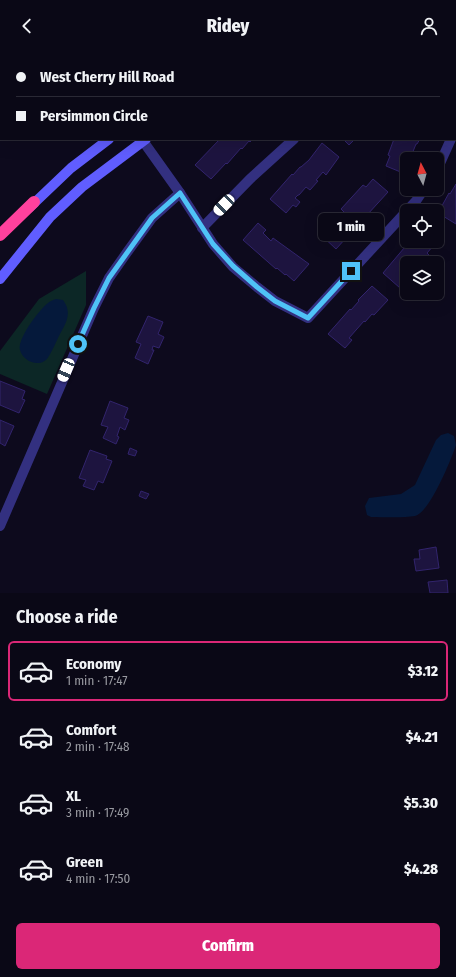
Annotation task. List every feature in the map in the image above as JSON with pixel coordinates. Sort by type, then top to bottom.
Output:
[{"type":"highway","points":[[0,235],[34,202]]},
{"type":"main road","points":[[0,243],[34,202],[71,168],[108,140]]},
{"type":"main road","points":[[0,280],[50,217],[82,186],[143,140]]},
{"type":"street","points":[[143,140],[213,244],[228,261],[275,301],[308,318],[419,196]]},
{"type":"street","points":[[202,228],[250,179],[293,140]]},
{"type":"street","points":[[444,155],[451,140]]},
{"type":"street","points":[[0,526],[90,314],[109,278],[152,218],[180,193]]},
{"type":"green space","points":[[86,271],[86,305],[47,394],[0,374],[0,351],[39,299]]},
{"type":"water","points":[[56,299],[63,300],[66,304],[68,317],[47,359],[39,363],[31,362],[24,357],[20,350],[22,339],[39,312],[49,302]]},
{"type":"water","points":[[448,433],[454,436],[456,445],[439,485],[421,512],[415,516],[405,517],[371,517],[367,515],[365,506],[369,498],[401,494],[415,485],[436,440],[441,435]]},
{"type":"building","points":[[219,140],[252,140],[250,142],[249,141],[242,149],[241,148],[211,179],[195,165]]},
{"type":"building","points":[[344,140],[354,140],[349,145]]},
{"type":"building","points":[[394,140],[419,140],[413,152],[400,152],[400,172],[386,166],[390,156],[388,155]]},
{"type":"building","points":[[322,143],[339,157],[326,175],[323,172],[316,180],[318,181],[310,190],[306,187],[295,198],[300,202],[296,207],[293,205],[286,213],[270,199],[292,174],[293,175],[309,160]]},
{"type":"building","points":[[373,179],[388,192],[336,249],[320,234],[334,217],[337,220],[344,212],[341,209],[363,185],[366,187]]},
{"type":"building","points":[[456,184],[456,224],[444,217],[443,204],[449,193],[450,194]]},
{"type":"building","points":[[258,223],[266,230],[263,233],[271,241],[273,238],[309,264],[294,281],[277,268],[276,269],[243,240]]},
{"type":"building","points":[[404,248],[431,248],[427,253],[429,255],[428,256],[400,256],[400,288],[383,273]]},
{"type":"building","points":[[372,286],[388,300],[374,315],[372,314],[365,322],[364,321],[349,338],[352,340],[345,348],[328,334]]},
{"type":"building","points":[[148,316],[163,322],[158,334],[164,337],[159,348],[153,346],[152,350],[154,350],[148,364],[135,358],[141,344],[136,342]]},
{"type":"building","points":[[0,381],[25,391],[22,399],[25,400],[19,413],[0,405]]},
{"type":"building","points":[[110,401],[128,408],[124,418],[129,420],[125,430],[120,427],[117,436],[119,437],[116,444],[103,438],[108,427],[101,425]]},
{"type":"building","points":[[0,420],[14,426],[5,446],[0,443]]},
{"type":"building","points":[[130,448],[137,451],[135,456],[128,454]]},
{"type":"building","points":[[90,450],[107,456],[106,459],[112,461],[103,483],[98,481],[94,490],[83,486],[86,480],[79,478]]},
{"type":"building","points":[[141,491],[149,494],[146,499],[139,496]]},
{"type":"building","points":[[436,547],[439,568],[416,571],[414,559],[420,559],[419,550]]},
{"type":"building","points":[[447,580],[448,593],[430,593],[428,582]]},
{"type":"route","points":[[78,344],[109,278],[152,218],[180,193],[213,244],[233,266],[275,301],[308,318],[351,271]]}]
